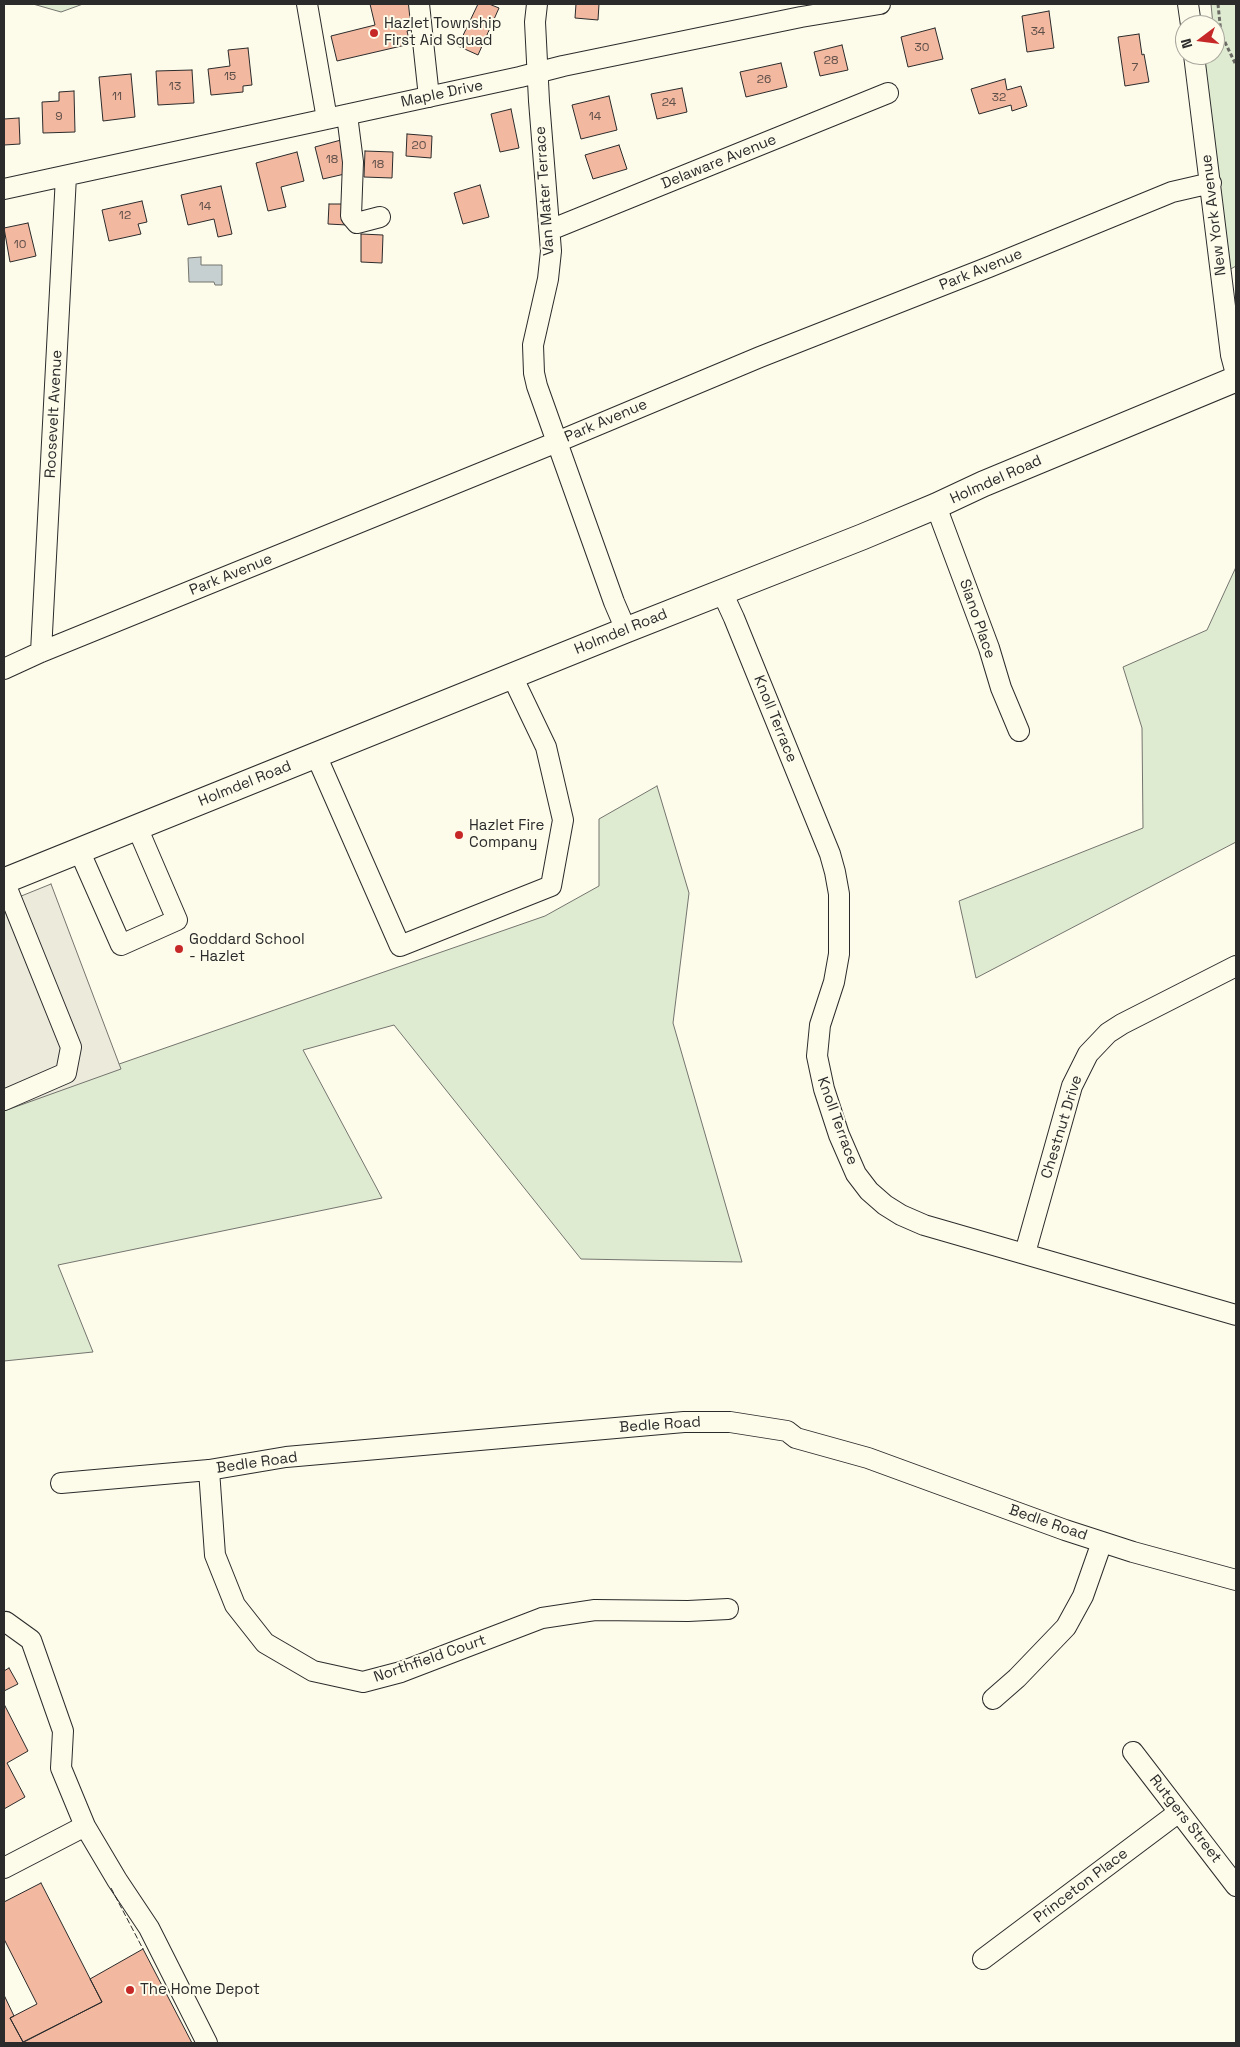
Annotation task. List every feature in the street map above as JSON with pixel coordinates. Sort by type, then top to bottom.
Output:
[{"type":"main road","name":"Holmdel Road","points":[[4,881],[936,506],[983,484],[1236,379]]},
{"type":"street","points":[[307,4],[327,119]]},
{"type":"street","points":[[419,4],[429,97]]},
{"type":"street","name":"Van Mater Terrace","points":[[537,4],[535,22],[551,251],[548,279],[535,334],[533,360],[537,386],[614,602],[626,630]]},
{"type":"street","name":"Maple Drive","points":[[4,189],[538,72],[792,19],[880,4]]},
{"type":"street","name":"New York Avenue","points":[[1195,65],[1231,355],[1236,374]]},
{"type":"street","name":"Delaware Avenue","points":[[550,230],[888,93]]},
{"type":"street","points":[[347,114],[353,162],[350,216],[358,223],[380,217]]},
{"type":"street","name":"Roosevelt Avenue","points":[[41,652],[66,176]]},
{"type":"street","name":"Park Avenue","points":[[4,669],[41,652],[557,442],[760,357],[990,267],[1172,192],[1210,183]]},
{"type":"street","name":"Siano Place","points":[[936,506],[989,648],[1001,688],[1019,731]]},
{"type":"street","name":"Knoll Terrace","points":[[722,592],[819,826],[835,872],[839,904],[839,954],[834,982],[820,1025],[817,1056],[824,1089],[848,1158],[856,1174],[885,1206],[924,1225],[1236,1315]]},
{"type":"street","points":[[316,755],[400,946],[551,886],[563,820],[546,747],[512,676]]},
{"type":"street","points":[[79,850],[121,945],[177,920],[137,827]]},
{"type":"street","points":[[4,881],[12,927],[71,1047],[66,1073],[4,1100]]},
{"type":"street","name":"Chestnut Drive","points":[[1025,1253],[1072,1086],[1088,1054],[1108,1034],[1122,1024],[1236,966]]},
{"type":"street","name":"Bedle Road","points":[[61,1483],[209,1470],[286,1457],[684,1422],[730,1422],[787,1432],[796,1438],[868,1458],[1065,1530],[1133,1552],[1236,1580]]},
{"type":"street","name":"Northfield Court","points":[[209,1470],[215,1555],[235,1605],[265,1643],[313,1671],[363,1682],[401,1672],[542,1618],[586,1611],[728,1609]]},
{"type":"street","points":[[993,1699],[1017,1678],[1066,1627],[1083,1596],[1102,1542]]},
{"type":"street","points":[[4,1623],[6,1622],[31,1640],[63,1731],[61,1768],[85,1826],[149,1928],[207,2043]]},
{"type":"street","name":"Rutgers Street","points":[[1133,1752],[1236,1886]]},
{"type":"street","name":"Princeton Place","points":[[983,1959],[1179,1812]]},
{"type":"street","points":[[4,1868],[85,1826]]},
{"type":"path","points":[[1218,4],[1221,34],[1236,65]]},
{"type":"green space","points":[[33,4],[83,4],[61,12]]},
{"type":"green space","points":[[1211,4],[1236,4],[1236,266],[1220,275],[1197,65],[1225,65],[1225,15],[1212,15]]},
{"type":"green space","points":[[1236,567],[1236,842],[976,978],[959,901],[1143,828],[1142,728],[1123,667],[1207,630]]},
{"type":"green space","points":[[657,786],[689,893],[673,1023],[742,1262],[581,1259],[394,1025],[303,1050],[382,1198],[58,1265],[93,1352],[4,1361],[4,1104],[545,916],[599,886],[599,819]]},
{"type":"shaded area","points":[[201,257],[201,265],[222,265],[222,285],[215,285],[214,282],[189,282],[188,258]]},
{"type":"shaded area","points":[[51,884],[121,1069],[4,1111],[4,903]]},
{"type":"building","name":"Hazlet Township First Aid Squad","points":[[370,4],[412,4],[418,28],[407,31],[410,44],[337,61],[331,36],[375,25]]},
{"type":"building","points":[[478,4],[489,4],[499,8],[478,55],[458,46]]},
{"type":"building","points":[[576,4],[599,4],[598,20],[575,18]]},
{"type":"building","points":[[1049,11],[1054,48],[1027,52],[1022,16]]},
{"type":"building","points":[[935,28],[943,59],[908,67],[901,37]]},
{"type":"building","points":[[1139,34],[1149,82],[1125,86],[1118,37]]},
{"type":"building","points":[[842,45],[848,70],[820,76],[814,52]]},
{"type":"building","points":[[248,48],[252,85],[243,86],[243,92],[211,95],[208,69],[230,66],[228,50]]},
{"type":"building","points":[[781,63],[787,87],[746,97],[740,72]]},
{"type":"building","points":[[192,70],[194,103],[158,105],[156,71]]},
{"type":"building","points":[[131,74],[135,117],[103,121],[99,77]]},
{"type":"building","points":[[1005,79],[1007,90],[1021,86],[1027,106],[1012,111],[1011,105],[979,114],[971,89]]},
{"type":"building","points":[[682,88],[687,112],[657,119],[651,94]]},
{"type":"building","points":[[74,91],[75,132],[43,133],[42,102],[59,101],[59,92]]},
{"type":"building","points":[[609,96],[617,130],[581,139],[572,105]]},
{"type":"building","points":[[511,109],[519,148],[500,152],[491,114]]},
{"type":"building","points":[[19,118],[20,144],[4,145],[4,119]]},
{"type":"building","points":[[407,134],[432,136],[431,158],[406,156]]},
{"type":"building","points":[[341,140],[349,173],[323,179],[315,147]]},
{"type":"building","points":[[619,145],[627,169],[593,179],[585,155]]},
{"type":"building","points":[[365,151],[393,152],[392,178],[364,177]]},
{"type":"building","points":[[297,152],[304,181],[281,187],[286,207],[268,211],[256,163]]},
{"type":"building","points":[[480,185],[489,217],[463,224],[454,193]]},
{"type":"building","points":[[221,186],[232,234],[218,237],[214,219],[188,225],[181,195]]},
{"type":"building","points":[[142,201],[147,222],[138,224],[141,234],[109,241],[102,210]]},
{"type":"building","points":[[329,204],[347,204],[347,225],[328,224]]},
{"type":"building","points":[[28,223],[36,256],[10,262],[4,228]]},
{"type":"building","points":[[361,234],[383,235],[382,263],[361,262]]},
{"type":"building","points":[[9,1668],[18,1684],[4,1691],[4,1671]]},
{"type":"building","points":[[4,1704],[28,1751],[7,1763],[25,1797],[4,1809]]},
{"type":"building","points":[[41,1883],[102,2002],[23,2042],[10,2018],[37,2004],[4,1939],[4,1902]]},
{"type":"building","name":"The Home Depot","points":[[143,1949],[192,2043],[22,2043],[102,2002],[90,1979]]},
{"type":"building","points":[[4,1995],[14,2016],[10,2018],[22,2043],[4,2043]]},
{"type":"fence","points":[[111,1888],[143,1949]]},
{"type":"place","name":"Hazlet Township First Aid Squad","points":[[374,33]]},
{"type":"place","name":"Hazlet Fire Company","points":[[459,835]]},
{"type":"place","name":"Goddard School - Hazlet","points":[[179,949]]},
{"type":"place","name":"The Home Depot","points":[[130,1990]]}]
